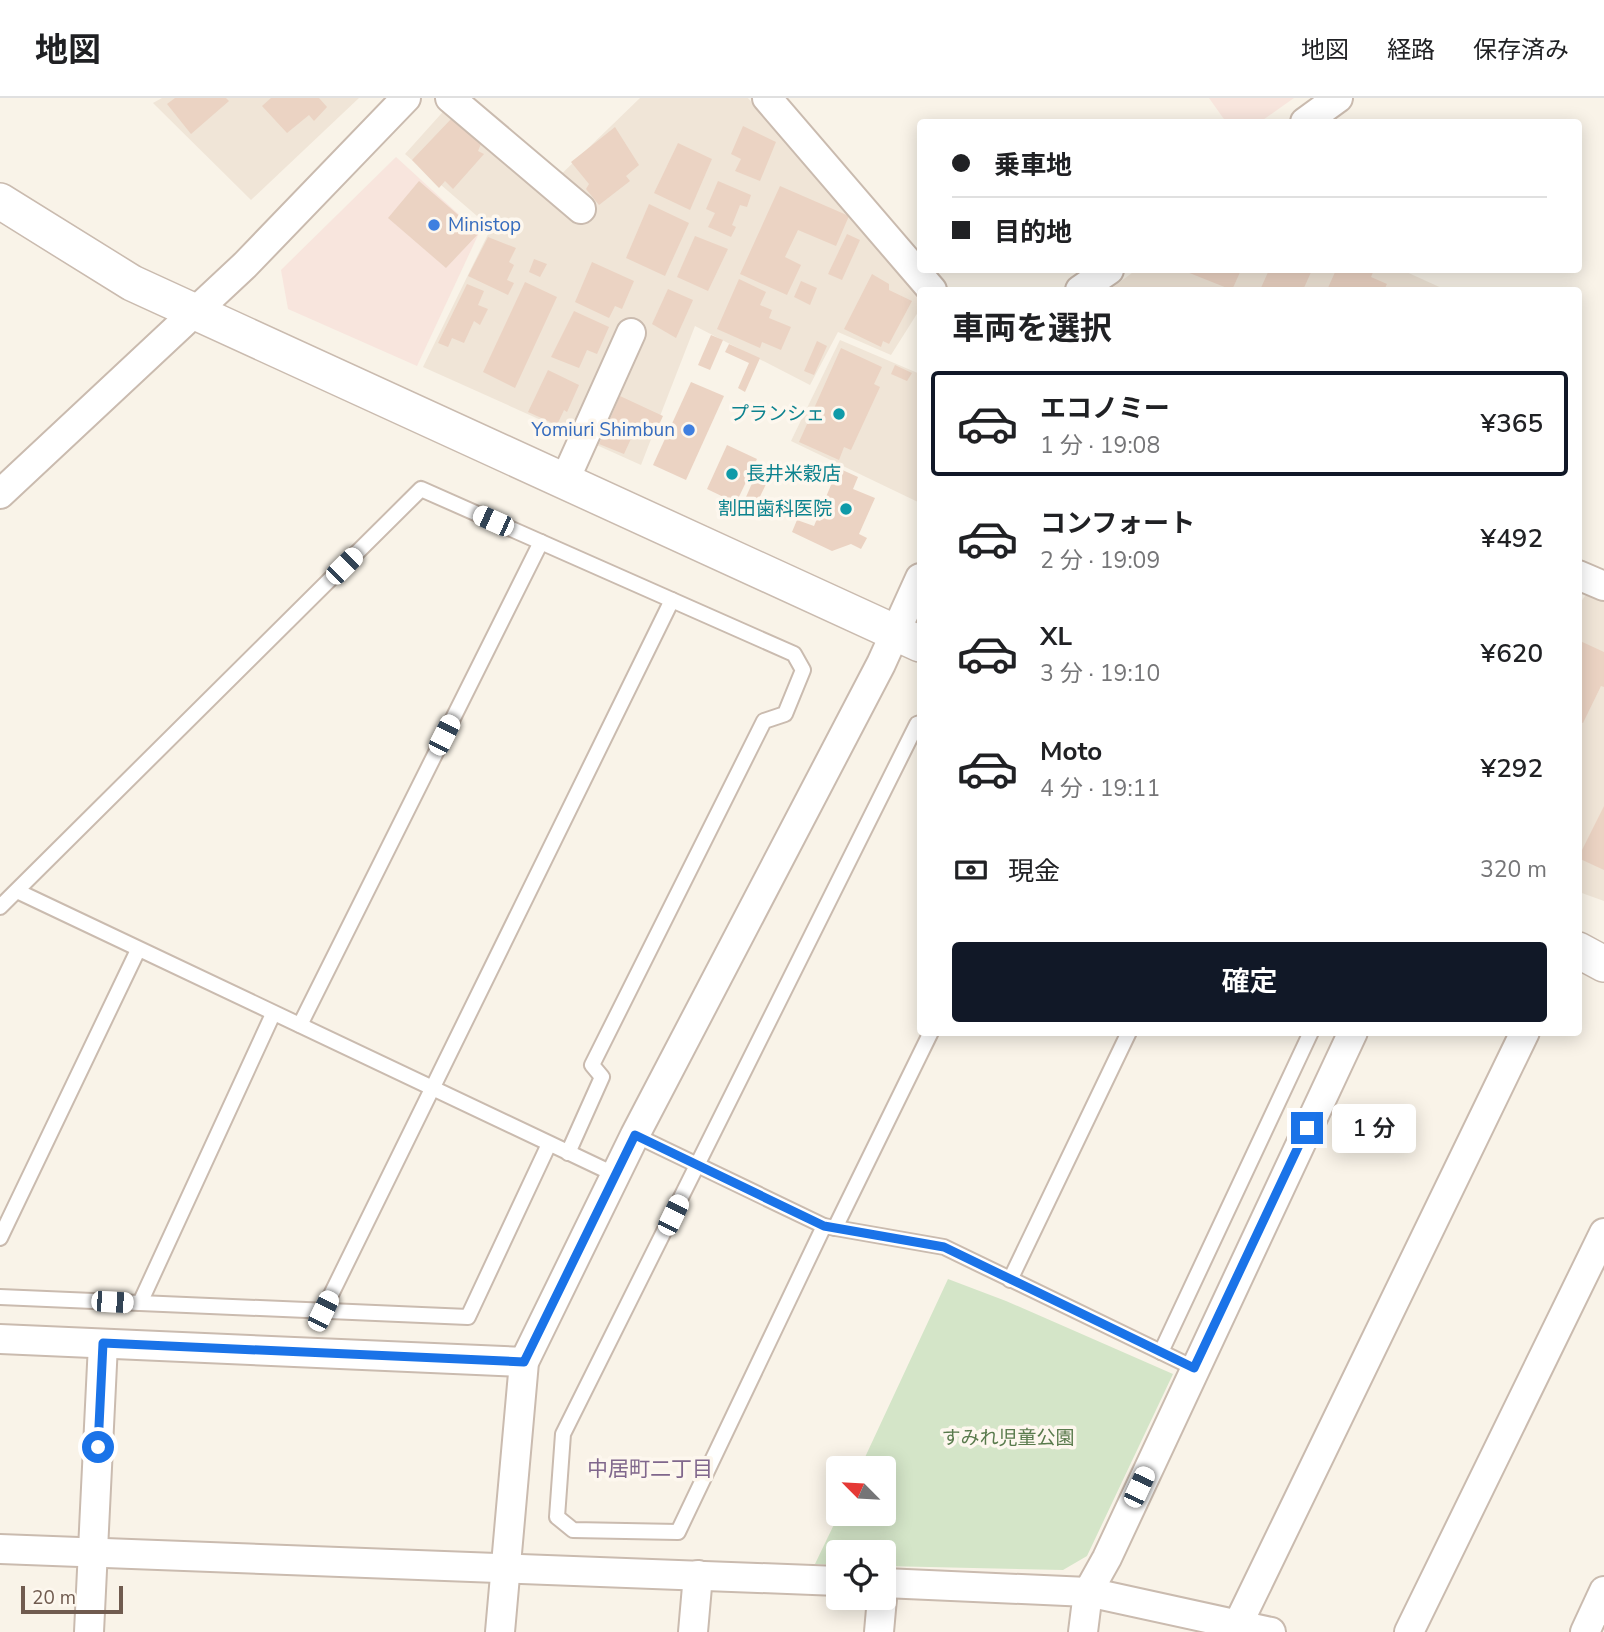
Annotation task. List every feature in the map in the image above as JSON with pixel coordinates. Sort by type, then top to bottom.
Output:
[{"type":"street","points":[[0,494],[245,265],[406,98]]},
{"type":"street","points":[[450,98],[581,209]]},
{"type":"street","points":[[767,98],[917,273]]},
{"type":"street","points":[[1309,119],[1338,98]]},
{"type":"street","points":[[0,201],[132,283],[197,310],[564,482],[909,638]]},
{"type":"street","points":[[917,273],[929,287]]},
{"type":"street","points":[[1084,287],[1104,273]]},
{"type":"street","points":[[564,482],[631,333]]},
{"type":"street","points":[[1582,577],[1604,586]]},
{"type":"street","points":[[500,1632],[524,1362],[635,1135],[909,638],[917,594]]},
{"type":"street","points":[[1582,952],[1604,964]]},
{"type":"street","points":[[1083,1632],[1088,1592],[1107,1558],[1351,1036]]},
{"type":"street","points":[[1238,1624],[1522,1036]]},
{"type":"street","points":[[1409,1632],[1604,1233]]},
{"type":"street","points":[[0,1339],[524,1362]]},
{"type":"street","points":[[89,1632],[103,1343]]},
{"type":"street","points":[[0,1549],[826,1580]]},
{"type":"street","points":[[693,1632],[698,1575]]},
{"type":"street","points":[[896,1584],[1088,1592],[1271,1632]]},
{"type":"street","points":[[1585,1632],[1604,1591]]},
{"type":"street","points":[[879,1632],[881,1610]]},
{"type":"lane","points":[[0,907],[421,489],[794,654],[803,670],[785,714],[764,721],[592,1065],[602,1077],[568,1153]]},
{"type":"lane","points":[[300,1025],[541,542]]},
{"type":"lane","points":[[323,1311],[672,600]]},
{"type":"lane","points":[[917,724],[564,1434],[557,1517],[573,1530],[678,1532],[929,1036]]},
{"type":"lane","points":[[16,891],[616,1175]]},
{"type":"lane","points":[[0,1238],[138,950]]},
{"type":"lane","points":[[140,1303],[273,1014]]},
{"type":"lane","points":[[1010,1280],[1127,1036]]},
{"type":"lane","points":[[1161,1352],[1309,1036]]},
{"type":"lane","points":[[635,1135],[830,1227],[944,1247],[1194,1368]]},
{"type":"lane","points":[[0,1297],[468,1317],[549,1144]]},
{"type":"shaded area","points":[[162,98],[359,98],[251,200],[153,103]]},
{"type":"shaded area","points":[[640,98],[748,98],[917,294],[917,314],[891,355],[838,332],[810,385],[695,326],[641,465],[423,367],[491,228],[405,154],[449,105],[548,187]]},
{"type":"shaded area","points":[[1209,98],[1294,98],[1264,119],[1224,119]]},
{"type":"shaded area","points":[[396,157],[479,233],[417,366],[288,309],[281,270]]},
{"type":"shaded area","points":[[1132,273],[1409,273],[1439,287],[1113,287]]},
{"type":"shaded area","points":[[840,340],[917,373],[917,502],[791,441]]},
{"type":"shaded area","points":[[1586,595],[1604,596],[1604,901],[1582,893],[1582,600]]},
{"type":"green space","name":"すみれ児童公園","points":[[948,1279],[1006,1301],[1173,1374],[1087,1556],[1063,1570],[896,1566],[896,1540],[827,1540],[833,1526],[896,1526],[896,1456],[866,1456]]},
{"type":"green space","name":"すみれ児童公園","points":[[826,1541],[826,1564],[815,1564]]},
{"type":"building","points":[[175,98],[226,98],[229,101],[191,134],[167,104]]},
{"type":"building","points":[[271,98],[319,98],[327,107],[314,121],[309,115],[287,133],[262,106]]},
{"type":"building","points":[[453,117],[481,144],[478,151],[484,154],[453,189],[445,181],[439,188],[412,160]]},
{"type":"building","points":[[743,126],[776,142],[760,181],[735,171],[741,159],[731,154]]},
{"type":"building","points":[[615,127],[639,165],[626,176],[630,181],[599,205],[586,189],[589,184],[571,162]]},
{"type":"building","points":[[678,143],[712,159],[690,210],[654,193]]},
{"type":"building","name":"Ministop","points":[[419,181],[479,233],[446,268],[388,218]]},
{"type":"building","points":[[718,181],[751,195],[747,207],[740,205],[732,225],[736,227],[731,237],[708,227],[715,213],[706,209]]},
{"type":"building","points":[[780,186],[849,216],[836,246],[798,230],[785,257],[801,265],[787,295],[740,274]]},
{"type":"building","points":[[649,204],[689,223],[665,276],[626,258]]},
{"type":"building","points":[[847,234],[860,240],[842,280],[828,274]]},
{"type":"building","points":[[695,236],[728,249],[708,291],[677,277]]},
{"type":"building","points":[[488,237],[516,248],[509,262],[514,265],[507,280],[514,283],[508,295],[468,276]]},
{"type":"building","points":[[534,259],[547,264],[540,277],[529,272]]},
{"type":"building","points":[[592,262],[634,281],[622,309],[615,306],[609,318],[575,302]]},
{"type":"building","points":[[1190,273],[1240,273],[1233,287],[1224,287]]},
{"type":"building","points":[[1268,273],[1311,273],[1304,287],[1261,287]]},
{"type":"building","points":[[1335,273],[1373,273],[1371,277],[1387,284],[1386,287],[1328,287]]},
{"type":"building","points":[[872,274],[889,284],[889,290],[912,301],[889,344],[883,341],[881,347],[844,329]]},
{"type":"building","points":[[739,279],[766,292],[760,305],[772,310],[769,318],[791,327],[781,350],[762,342],[760,348],[717,329]]},
{"type":"building","points":[[801,281],[817,288],[810,305],[794,297]]},
{"type":"building","points":[[525,282],[557,297],[515,388],[483,372]]},
{"type":"building","points":[[467,284],[484,291],[478,305],[488,309],[480,325],[474,321],[464,343],[452,338],[448,347],[438,343]]},
{"type":"building","points":[[668,289],[693,300],[676,338],[652,324]]},
{"type":"building","points":[[574,311],[609,327],[597,354],[587,350],[579,368],[551,357]]},
{"type":"building","points":[[711,335],[723,340],[710,370],[698,365]]},
{"type":"building","points":[[817,341],[827,346],[814,375],[804,371]]},
{"type":"building","points":[[729,344],[760,358],[745,392],[738,388],[749,363],[725,352]]},
{"type":"building","name":"プランシェ","points":[[841,348],[882,367],[874,384],[880,387],[851,450],[844,447],[839,460],[799,442]]},
{"type":"building","points":[[895,365],[912,373],[907,381],[891,374]]},
{"type":"building","points":[[548,370],[579,385],[567,412],[564,410],[557,425],[528,412]]},
{"type":"building","name":"Yomiuri Shimbun","points":[[691,382],[724,396],[686,480],[653,465]]},
{"type":"building","points":[[620,396],[663,416],[653,438],[635,430],[624,454],[599,444]]},
{"type":"building","name":"長井米穀店","points":[[727,445],[757,459],[736,503],[707,489]]},
{"type":"building","name":"割田歯科医院","points":[[838,468],[858,477],[853,489],[875,498],[859,534],[867,538],[861,549],[851,544],[832,551],[792,532],[797,520],[814,526]]},
{"type":"building","points":[[756,474],[768,480],[754,509],[743,504]]},
{"type":"building","points":[[1582,642],[1604,652],[1604,687],[1601,686],[1583,723]]},
{"type":"building","points":[[1604,806],[1604,870],[1582,860],[1582,850]]},
{"type":"place","name":"Ministop","points":[[434,225]]},
{"type":"place","name":"プランシェ","points":[[839,414]]},
{"type":"place","name":"Yomiuri Shimbun","points":[[689,430]]},
{"type":"place","name":"長井米穀店","points":[[732,474]]},
{"type":"place","name":"割田歯科医院","points":[[846,509]]},
{"type":"district","name":"中居町二丁目","points":[[650,1469]]},
{"type":"route","points":[[98,1447],[103,1343],[524,1362],[635,1135],[824,1226],[944,1247],[1194,1368],[1307,1128]]}]
